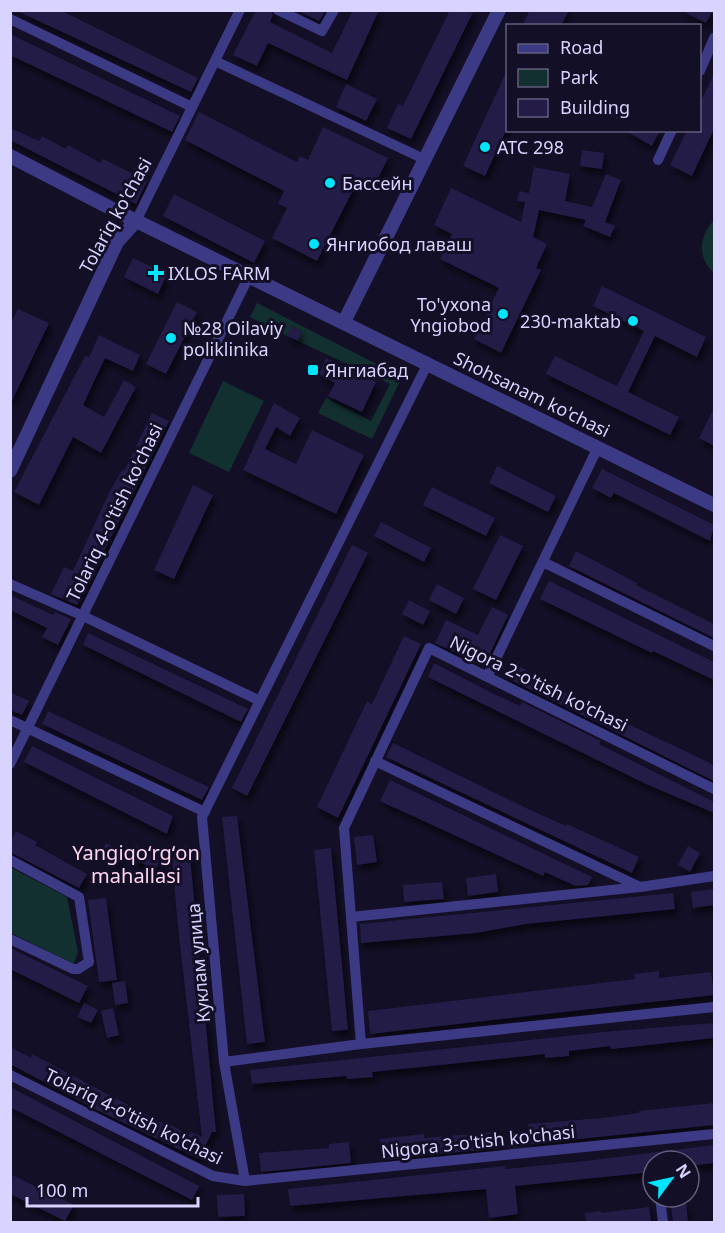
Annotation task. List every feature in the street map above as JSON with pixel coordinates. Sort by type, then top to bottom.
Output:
[{"type":"street","name":"Tolariq ko'chasi","points":[[10,471],[117,242],[136,221],[240,10]]},
{"type":"street","points":[[278,10],[322,31],[334,10]]},
{"type":"street","points":[[344,322],[499,10]]},
{"type":"street","points":[[10,19],[192,107]]},
{"type":"street","points":[[701,67],[714,38]]},
{"type":"street","points":[[215,61],[424,159]]},
{"type":"street","points":[[658,160],[671,132]]},
{"type":"street","name":"Shohsanam ko'chasi","points":[[10,156],[136,221],[714,506]]},
{"type":"street","name":"Tolariq 4-o'tish ko'chasi","points":[[10,764],[249,276]]},
{"type":"street","points":[[10,720],[205,812],[258,700],[428,363]]},
{"type":"street","points":[[488,675],[598,447]]},
{"type":"street","points":[[543,562],[714,646]]},
{"type":"street","points":[[10,584],[81,615],[258,700]]},
{"type":"street","name":"Nigora 2-o'tish ko'chasi","points":[[361,1044],[344,828],[429,648],[488,675],[714,789]]},
{"type":"street","points":[[375,761],[640,887]]},
{"type":"street","name":"Куклам улица","points":[[205,812],[202,817],[224,1062],[245,1181]]},
{"type":"street","points":[[10,860],[79,897],[88,962],[78,969],[72,969],[10,939]]},
{"type":"street","points":[[351,917],[640,887],[714,876]]},
{"type":"street","points":[[224,1062],[361,1044],[714,1006]]},
{"type":"street","name":"Tolariq 4-o'tish ko'chasi","points":[[10,1075],[213,1176],[245,1181]]},
{"type":"street","name":"Nigora 3-o'tish ko'chasi","points":[[245,1181],[714,1134]]},
{"type":"green space","points":[[714,220],[714,273],[705,261],[702,247],[705,233]]},
{"type":"green space","points":[[257,303],[402,377],[372,439],[318,413],[326,398],[371,421],[390,384],[298,341],[302,332],[292,326],[287,336],[250,317]]},
{"type":"green space","points":[[223,381],[264,401],[229,472],[189,453]]},
{"type":"green space","points":[[10,867],[67,897],[78,952],[74,964],[11,933]]},
{"type":"building","points":[[15,10],[60,10],[198,78],[191,92]]},
{"type":"building","points":[[256,10],[271,10],[273,15],[270,22],[332,53],[353,10],[379,10],[347,80],[268,43],[257,66],[233,55]]},
{"type":"building","points":[[296,10],[320,10],[324,13],[319,21]]},
{"type":"building","points":[[450,10],[474,10],[411,139],[387,128],[398,104],[403,106]]},
{"type":"building","points":[[530,10],[569,10],[562,24],[523,24]]},
{"type":"building","points":[[680,10],[713,10],[706,23]]},
{"type":"building","points":[[10,34],[180,116],[172,132],[10,55]]},
{"type":"building","name":"АТС 298","points":[[506,72],[506,130],[485,176],[463,166]]},
{"type":"building","points":[[714,74],[714,129],[692,176],[670,165],[686,132],[701,132],[701,101]]},
{"type":"building","points":[[346,84],[377,99],[366,121],[336,107]]},
{"type":"building","points":[[199,112],[297,162],[300,156],[308,160],[323,127],[388,158],[375,185],[359,178],[317,261],[272,238],[287,208],[278,204],[284,191],[185,140]]},
{"type":"building","points":[[10,128],[39,141],[42,136],[66,149],[68,145],[101,163],[103,159],[147,181],[136,204],[10,140]]},
{"type":"building","points":[[628,132],[659,132],[652,146]]},
{"type":"building","points":[[582,150],[604,153],[602,169],[580,166]]},
{"type":"building","points":[[534,167],[570,174],[565,201],[592,207],[606,174],[621,180],[605,222],[615,226],[610,237],[583,226],[586,220],[539,210],[533,237],[547,244],[536,268],[541,270],[501,353],[474,339],[499,288],[440,259],[452,234],[434,225],[451,188],[521,222],[525,202],[517,201],[519,191],[529,193]]},
{"type":"building","points":[[174,194],[265,241],[254,263],[163,216]]},
{"type":"building","points":[[133,258],[167,274],[158,294],[124,277]]},
{"type":"building","points":[[602,286],[706,337],[697,357],[655,336],[628,392],[679,417],[670,435],[546,374],[555,356],[617,386],[644,331],[593,306]]},
{"type":"building","name":"№28 Oilaviy poliklinika","points":[[177,302],[197,312],[166,374],[146,364]]},
{"type":"building","points":[[18,309],[49,323],[10,405],[10,325]]},
{"type":"building","points":[[291,326],[302,332],[298,341],[287,336]]},
{"type":"building","points":[[99,335],[140,355],[133,371],[105,358],[83,405],[104,417],[124,380],[136,387],[101,453],[73,437],[39,505],[14,492],[85,356],[89,357]]},
{"type":"building","points":[[326,358],[376,382],[362,412],[328,396],[335,383],[319,374]]},
{"type":"building","points":[[274,403],[300,418],[290,436],[276,427],[265,449],[296,464],[312,430],[364,455],[336,514],[243,470]]},
{"type":"building","points":[[714,408],[714,446],[699,438]]},
{"type":"building","points":[[152,413],[169,421],[77,605],[51,594],[64,567],[73,571],[108,495],[122,470],[124,471]]},
{"type":"building","points":[[497,466],[556,496],[548,512],[489,483]]},
{"type":"building","points":[[602,469],[714,525],[710,541],[614,493],[611,498],[592,488]]},
{"type":"building","points":[[193,485],[213,495],[174,579],[154,570]]},
{"type":"building","points":[[432,487],[495,518],[486,536],[423,505]]},
{"type":"building","points":[[381,522],[431,548],[424,562],[374,536]]},
{"type":"building","points":[[500,535],[523,546],[496,600],[473,589]]},
{"type":"building","points":[[352,545],[368,553],[247,796],[232,788]]},
{"type":"building","points":[[576,551],[637,583],[636,585],[714,624],[714,638],[569,566]]},
{"type":"building","points":[[549,581],[714,662],[714,680],[540,599]]},
{"type":"building","points":[[437,584],[464,598],[456,614],[429,600]]},
{"type":"building","points":[[10,595],[53,615],[55,612],[71,619],[58,645],[42,637],[47,628],[10,610]]},
{"type":"building","points":[[409,600],[430,611],[423,625],[402,614]]},
{"type":"building","points":[[492,607],[508,615],[486,662],[456,648],[454,652],[435,643],[446,620],[478,635]]},
{"type":"building","points":[[88,633],[248,709],[241,722],[83,645]]},
{"type":"building","points":[[404,636],[421,644],[338,818],[317,807],[367,701],[372,704]]},
{"type":"building","points":[[512,662],[584,703],[708,762],[714,766],[714,781],[505,677]]},
{"type":"building","points":[[434,663],[494,694],[520,706],[522,702],[601,741],[599,744],[714,802],[714,813],[646,784],[428,677]]},
{"type":"building","points":[[10,692],[29,701],[22,715],[10,710]]},
{"type":"building","points":[[48,711],[209,787],[202,800],[42,724]]},
{"type":"building","points":[[393,743],[528,809],[639,857],[632,873],[386,757]]},
{"type":"building","points":[[32,746],[173,816],[167,834],[24,762]]},
{"type":"building","points":[[390,780],[592,877],[588,885],[575,886],[545,872],[543,876],[380,801]]},
{"type":"building","points":[[237,816],[265,1042],[247,1044],[222,817]]},
{"type":"building","points":[[16,831],[37,842],[35,845],[87,874],[79,888],[10,852],[10,843]]},
{"type":"building","points":[[373,835],[377,862],[357,865],[354,837]]},
{"type":"building","points":[[106,843],[121,852],[115,864],[100,855]]},
{"type":"building","points":[[135,845],[161,854],[157,868],[130,860]]},
{"type":"building","points":[[189,846],[216,1132],[212,1132],[199,1159],[95,1109],[10,1064],[10,1047],[31,1058],[32,1054],[166,1125],[167,1123],[189,1135],[191,1132],[202,1137],[171,847]]},
{"type":"building","points":[[688,846],[700,853],[690,872],[678,865]]},
{"type":"building","points":[[331,848],[348,1030],[332,1031],[314,850]]},
{"type":"building","points":[[496,874],[498,892],[468,896],[466,878]]},
{"type":"building","points":[[442,882],[444,899],[404,902],[403,885]]},
{"type":"building","points":[[714,889],[714,905],[693,908],[691,892]]},
{"type":"building","points":[[673,893],[675,909],[526,924],[476,933],[361,943],[360,924]]},
{"type":"building","points":[[106,898],[117,980],[99,982],[88,900]]},
{"type":"building","points":[[10,948],[88,986],[79,1003],[10,969]]},
{"type":"building","points":[[659,971],[659,978],[711,972],[714,995],[370,1034],[368,1011],[635,979],[634,974]]},
{"type":"building","points":[[125,981],[128,1003],[115,1005],[112,983]]},
{"type":"building","points":[[84,1003],[98,1010],[91,1023],[77,1017]]},
{"type":"building","points":[[113,1008],[119,1035],[107,1038],[101,1011]]},
{"type":"building","points":[[714,1023],[714,1038],[569,1051],[569,1056],[545,1058],[545,1054],[372,1072],[373,1077],[347,1079],[346,1076],[252,1084],[250,1070],[603,1032]]},
{"type":"building","points":[[10,1087],[199,1186],[192,1200],[10,1107]]},
{"type":"building","points":[[714,1103],[714,1125],[531,1144],[528,1124],[602,1118],[639,1113],[639,1111]]},
{"type":"building","points":[[497,1132],[499,1148],[382,1160],[380,1139],[424,1134],[424,1138]]},
{"type":"building","points":[[349,1142],[351,1163],[261,1172],[259,1153],[329,1148],[329,1144]]},
{"type":"building","points":[[714,1145],[714,1163],[701,1165],[701,1149],[682,1149]]},
{"type":"building","points":[[641,1154],[641,1173],[515,1186],[518,1214],[489,1218],[486,1189],[290,1206],[288,1189],[505,1166],[506,1169]]},
{"type":"building","points":[[10,1174],[74,1205],[65,1221],[10,1194]]},
{"type":"building","points":[[244,1194],[245,1216],[218,1217],[217,1195]]},
{"type":"building","points":[[649,1209],[651,1222],[586,1222],[585,1213],[601,1211],[601,1213]]},
{"type":"building","points":[[671,1209],[687,1209],[688,1222],[673,1222]]},
{"type":"place","name":"АТС 298","points":[[485,147]]},
{"type":"place","name":"Бассейн","points":[[330,183]]},
{"type":"place","name":"Янгиобод лаваш","points":[[314,244]]},
{"type":"place","name":"IXLOS FARM","points":[[156,273]]},
{"type":"place","name":"To'yxona Yngiobod","points":[[503,314]]},
{"type":"place","name":"230-maktab","points":[[633,321]]},
{"type":"place","name":"№28 Oilaviy poliklinika","points":[[171,338]]},
{"type":"place","name":"Янгиабад","points":[[313,370]]},
{"type":"district","name":"Yangiqoʻrgʻon mahallasi","points":[[136,864]]}]
